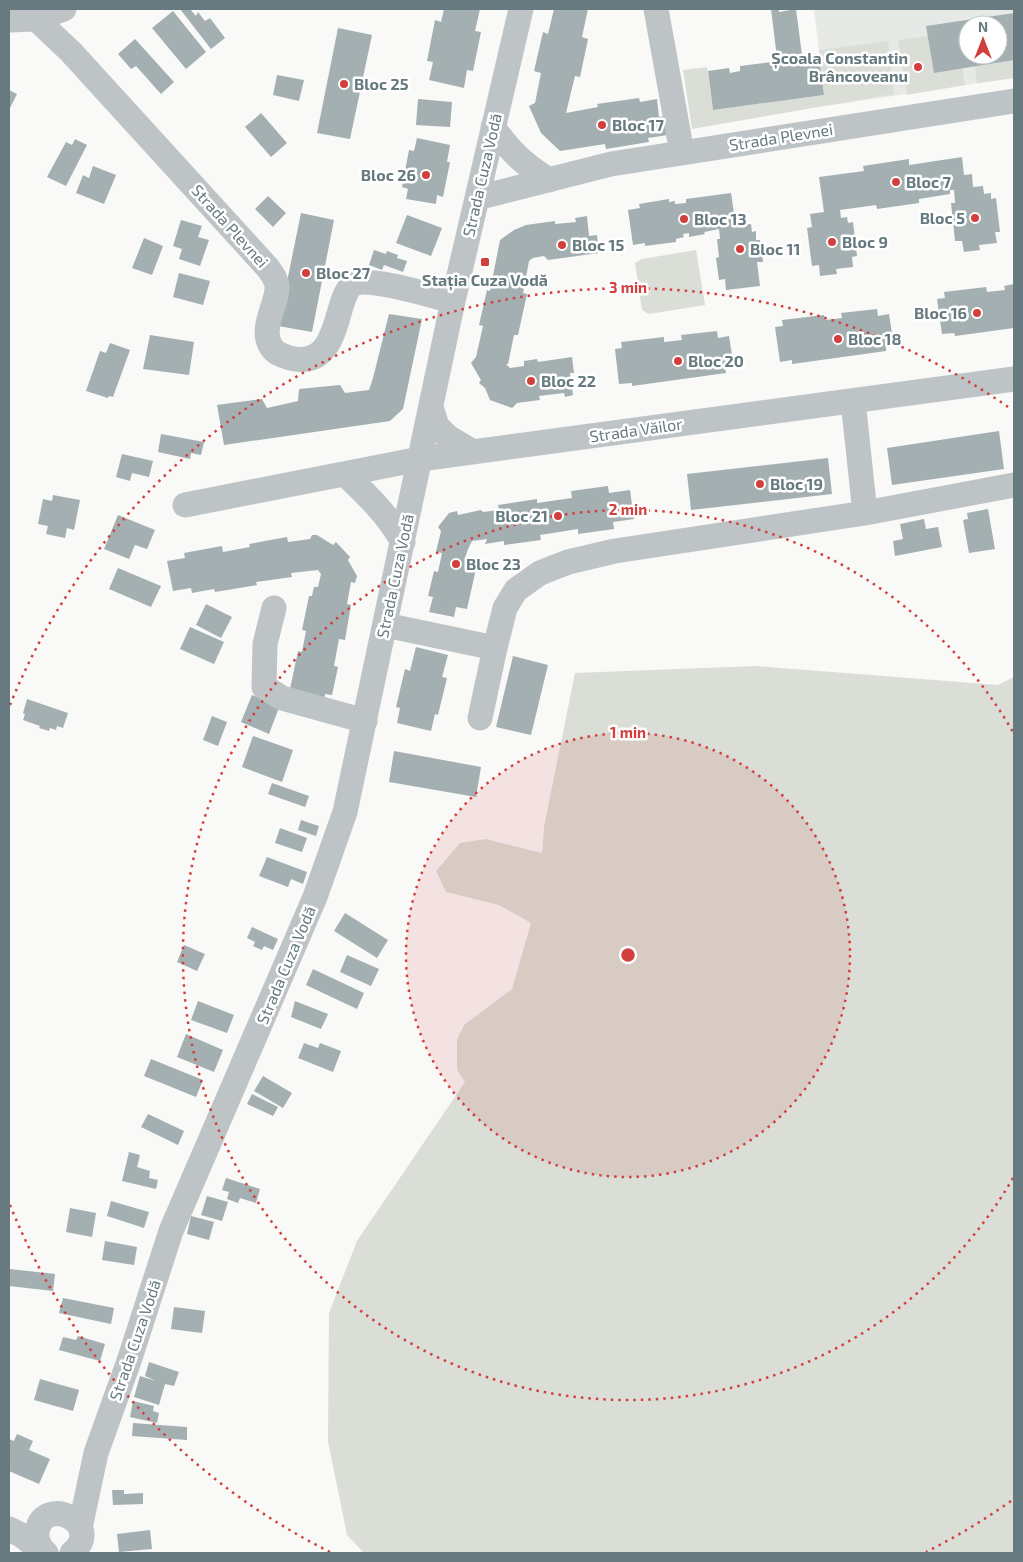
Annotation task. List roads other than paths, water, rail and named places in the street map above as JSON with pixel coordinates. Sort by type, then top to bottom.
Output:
[{"type":"street","points":[[9,20],[36,19],[64,9]]},
{"type":"street","name":"Strada Cuza Vodă","points":[[78,1545],[96,1453],[129,1361],[171,1231],[315,897],[345,812],[453,301],[520,9]]},
{"type":"street","points":[[656,9],[682,153]]},
{"type":"street","name":"Strada Plevnei","points":[[36,19],[71,52],[268,268],[274,277],[277,288],[267,333],[268,342],[273,350],[300,360],[312,357],[324,349],[337,326],[348,290],[354,284],[373,282],[453,301]]},
{"type":"street","name":"Strada Plevnei","points":[[477,198],[611,164],[1014,101]]},
{"type":"street","points":[[493,127],[508,148],[526,166],[549,180]]},
{"type":"street","name":"Strada Văilor","points":[[420,459],[1014,379]]},
{"type":"street","points":[[852,401],[865,513]]},
{"type":"street","points":[[431,407],[437,426],[448,437],[473,452]]},
{"type":"street","points":[[185,505],[420,459]]},
{"type":"street","points":[[345,474],[379,506],[393,524],[403,542]]},
{"type":"street","points":[[480,718],[505,608],[516,590],[540,573],[568,562],[615,551],[865,513],[1014,485]]},
{"type":"street","points":[[274,608],[265,644],[264,687],[282,698],[364,721]]},
{"type":"street","points":[[385,624],[495,648]]},
{"type":"street","name":"Strada Cuza Vodă","points":[[50,1518],[83,1476],[96,1453]]},
{"type":"street","points":[[9,1523],[72,1517],[78,1545]]},
{"type":"street","points":[[45,1553],[39,1546],[38,1530],[50,1518]]},
{"type":"street","points":[[9,1529],[21,1535],[45,1553]]},
{"type":"place","name":"Școala Constantin Brâncoveanu","points":[[918,67]]},
{"type":"place","name":"Bloc 25","points":[[344,84]]},
{"type":"place","name":"Bloc 17","points":[[602,125]]},
{"type":"place","name":"Bloc 26","points":[[426,175]]},
{"type":"place","name":"Bloc 7","points":[[896,182]]},
{"type":"place","name":"Bloc 5","points":[[975,218]]},
{"type":"place","name":"Bloc 13","points":[[684,219]]},
{"type":"place","name":"Bloc 9","points":[[832,242]]},
{"type":"place","name":"Bloc 15","points":[[562,245]]},
{"type":"place","name":"Bloc 11","points":[[740,249]]},
{"type":"place","name":"Stația Cuza Vodă","points":[[485,262]]},
{"type":"place","name":"Bloc 27","points":[[306,273]]},
{"type":"place","name":"Bloc 16","points":[[977,313]]},
{"type":"place","name":"Bloc 18","points":[[838,339]]},
{"type":"place","name":"Bloc 20","points":[[678,361]]},
{"type":"place","name":"Bloc 22","points":[[531,381]]},
{"type":"place","name":"Bloc 19","points":[[760,484]]},
{"type":"place","name":"Bloc 21","points":[[558,516]]},
{"type":"place","name":"Bloc 23","points":[[456,564]]}]
